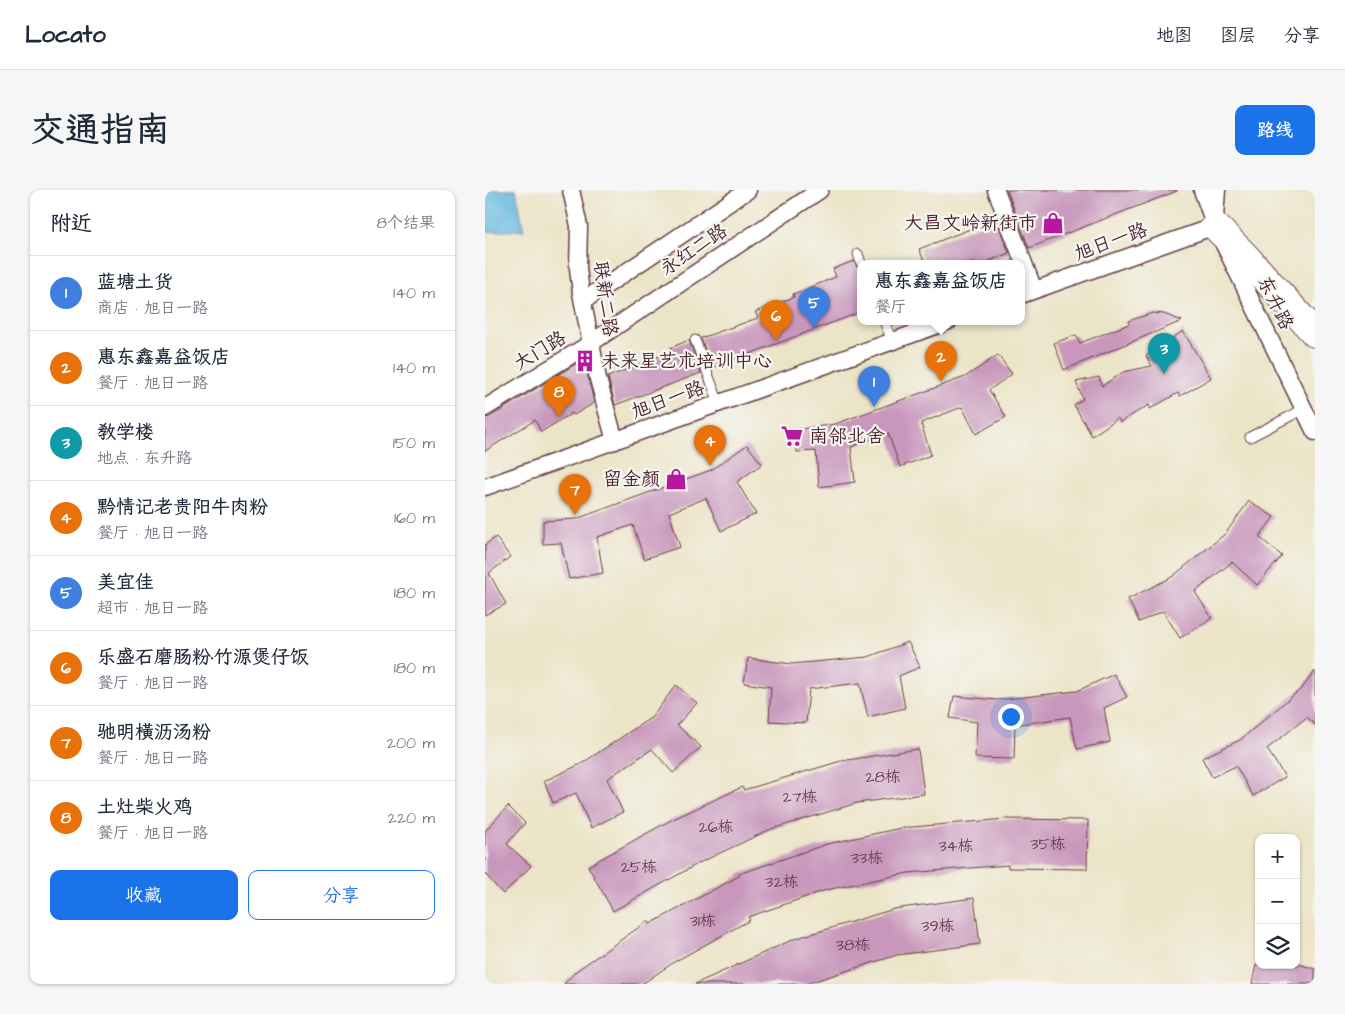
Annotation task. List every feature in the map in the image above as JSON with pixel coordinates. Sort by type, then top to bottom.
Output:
[{"type":"highway","points":[[1215,226],[1315,333]]},
{"type":"street","name":"联新二路","points":[[571,190],[579,226],[578,268],[583,301],[598,379],[615,441]]},
{"type":"street","points":[[583,301],[748,190]]},
{"type":"street","name":"永红二路","points":[[591,343],[820,190]]},
{"type":"street","points":[[996,190],[1017,260]]},
{"type":"street","name":"东升路","points":[[1202,190],[1215,226],[1315,432]]},
{"type":"street","points":[[1215,226],[1217,190]]},
{"type":"street","name":"旭日一路","points":[[1027,293],[1215,226]]},
{"type":"street","name":"旭日一路","points":[[485,487],[938,325]]},
{"type":"street","name":"大门路","points":[[485,408],[591,343]]},
{"type":"lane","points":[[886,325],[892,341]]},
{"type":"lane","points":[[695,340],[719,403]]},
{"type":"lane","points":[[1251,437],[1304,409]]},
{"type":"water","points":[[485,190],[516,190],[524,230],[485,232]]},
{"type":"building","name":"大昌文岭新街市","points":[[1007,190],[1177,190],[1177,191],[1029,248]]},
{"type":"building","points":[[996,219],[1009,253],[992,260],[924,260],[919,249]]},
{"type":"building","points":[[854,261],[857,267],[857,314],[712,368],[701,338],[758,318],[755,312],[794,297],[793,294],[836,277],[833,269]]},
{"type":"building","points":[[1153,313],[1164,314],[1182,321],[1064,370],[1054,343],[1076,335],[1080,343],[1129,324],[1128,321]]},
{"type":"building","points":[[1183,331],[1211,378],[1180,396],[1178,393],[1150,409],[1149,405],[1120,422],[1118,418],[1092,436],[1074,405],[1083,399],[1076,382],[1099,377],[1102,386],[1123,372],[1152,366],[1146,356]]},
{"type":"building","points":[[689,340],[701,373],[615,405],[608,377],[672,351],[670,348]]},
{"type":"building","points":[[998,355],[1012,374],[989,390],[1006,417],[976,434],[962,407],[921,423],[931,455],[900,467],[888,433],[851,447],[855,482],[819,487],[816,451],[797,452],[794,430],[835,424],[965,377]]},
{"type":"building","points":[[584,359],[594,403],[574,415],[572,413],[541,432],[535,420],[485,451],[485,418],[490,417]]},
{"type":"building","points":[[747,445],[762,464],[737,482],[756,514],[721,531],[706,498],[669,513],[680,547],[644,559],[633,525],[597,537],[603,573],[569,579],[561,543],[543,544],[543,521],[576,519],[711,470]]},
{"type":"building","points":[[1249,501],[1274,517],[1259,537],[1282,556],[1257,585],[1232,562],[1195,592],[1212,618],[1180,638],[1163,611],[1139,622],[1128,599],[1172,577],[1225,534]]},
{"type":"building","points":[[496,537],[510,557],[489,573],[506,604],[485,615],[485,545]]},
{"type":"building","points":[[908,642],[920,667],[899,676],[905,708],[868,717],[860,683],[809,689],[806,723],[769,721],[771,687],[744,683],[748,658],[791,664],[868,657]]},
{"type":"building","points":[[1315,671],[1315,725],[1307,717],[1267,749],[1285,777],[1253,796],[1236,766],[1212,777],[1202,758],[1240,740],[1302,688]]},
{"type":"building","points":[[1114,674],[1127,697],[1104,708],[1110,742],[1077,749],[1070,717],[1015,725],[1014,759],[975,758],[977,722],[950,718],[954,696],[997,700],[1077,691]]},
{"type":"building","points":[[676,685],[697,703],[677,725],[701,747],[673,773],[652,749],[607,779],[623,812],[591,828],[576,793],[553,803],[544,781],[581,764],[652,717]]},
{"type":"building","points":[[918,749],[924,794],[857,803],[769,830],[701,862],[613,911],[588,866],[669,821],[742,787],[744,790],[841,761]]},
{"type":"building","points":[[508,806],[525,823],[507,844],[531,866],[503,894],[485,874],[485,831]]},
{"type":"building","points":[[1006,819],[1088,820],[1087,869],[1008,868],[1008,865],[908,873],[826,890],[748,917],[750,920],[674,962],[642,984],[564,984],[576,971],[648,921],[650,924],[739,876],[739,874],[827,844],[901,828]]},
{"type":"building","points":[[974,898],[980,944],[897,955],[805,984],[695,984],[794,939],[894,909]]},
{"type":"building","points":[[1300,965],[1302,965],[1315,969],[1315,984],[1252,984],[1255,969],[1300,969]]},
{"type":"place","name":"大昌文岭新街市","points":[[1053,223]]},
{"type":"place","name":"美宜佳","points":[[814,328]]},
{"type":"place","name":"乐盛石磨肠粉·竹源煲仔饭","points":[[776,341]]},
{"type":"place","name":"未来星艺术培训中心","points":[[585,361]]},
{"type":"place","name":"教学楼","points":[[1164,374]]},
{"type":"place","name":"惠东鑫嘉益饭店","points":[[941,382]]},
{"type":"place","name":"蓝塘土货","points":[[874,407]]},
{"type":"place","name":"土灶柴火鸡","points":[[559,417]]},
{"type":"place","name":"南邻北舍","points":[[792,436]]},
{"type":"place","name":"黔情记老贵阳牛肉粉","points":[[710,466]]},
{"type":"place","name":"留金颜","points":[[676,479]]},
{"type":"place","name":"驰明横沥汤粉","points":[[575,515]]}]
